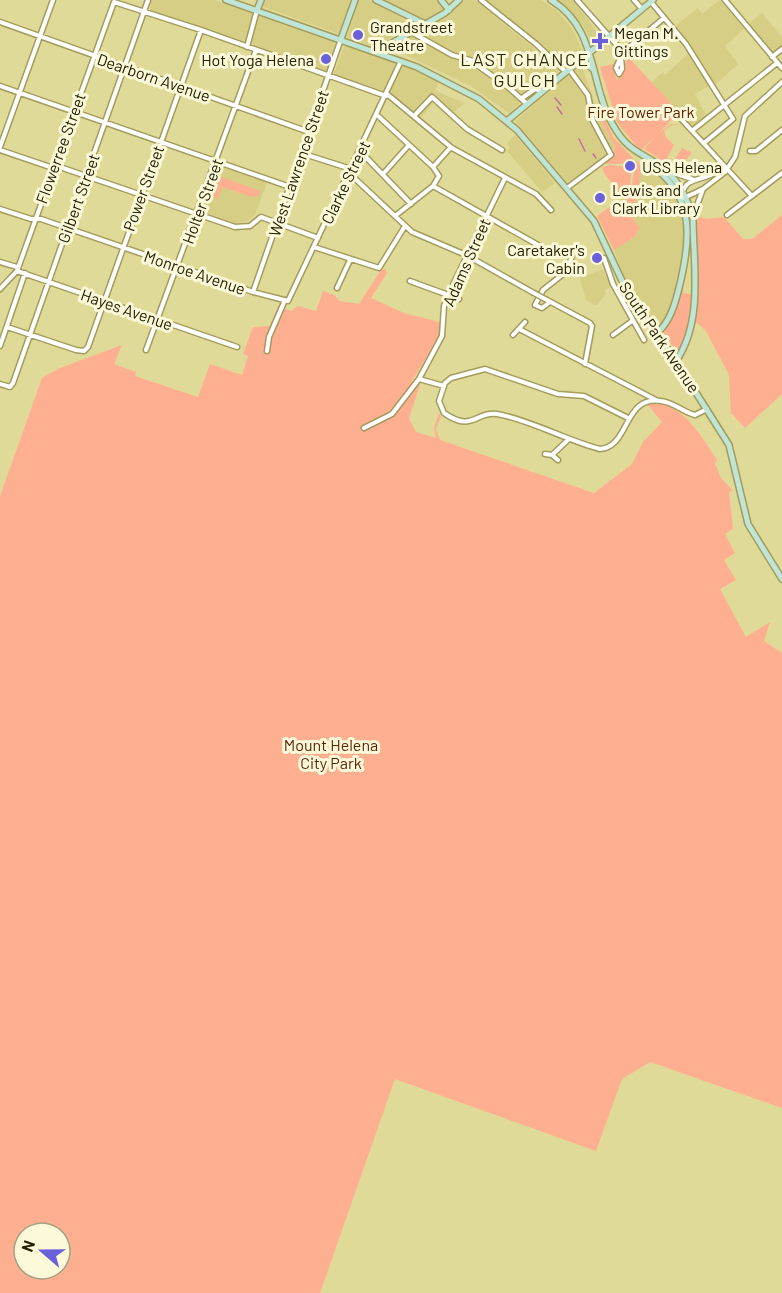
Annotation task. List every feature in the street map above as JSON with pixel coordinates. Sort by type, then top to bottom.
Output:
[{"type":"street","points":[[52,0],[0,149],[239,228],[250,226],[261,217],[318,238]]},
{"type":"street","name":"Gilbert Street","points":[[0,384],[12,385],[148,0]]},
{"type":"street","name":"South Park Avenue","points":[[226,0],[401,61],[470,93],[507,120],[594,222],[624,285],[707,409],[734,455],[750,529],[782,579]]},
{"type":"street","points":[[247,47],[261,0]]},
{"type":"street","name":"West Lawrence Street","points":[[253,292],[355,0]]},
{"type":"street","points":[[376,0],[425,24]]},
{"type":"street","points":[[441,0],[450,9]]},
{"type":"street","points":[[376,52],[450,9],[459,0]]},
{"type":"street","points":[[481,0],[568,71],[588,95],[593,121],[611,155],[567,188]]},
{"type":"street","points":[[634,0],[642,9]]},
{"type":"street","points":[[725,0],[782,68]]},
{"type":"street","points":[[578,1],[622,55],[664,18]]},
{"type":"street","points":[[507,120],[652,1],[686,44],[732,117],[733,122],[704,143]]},
{"type":"street","name":"Flowerree Street","points":[[0,289],[17,269],[114,2],[145,11]]},
{"type":"street","points":[[554,2],[578,25],[590,52],[611,122],[627,144],[666,177],[682,196],[689,226],[686,257],[676,300],[668,320],[657,333]]},
{"type":"street","points":[[145,11],[386,95],[452,147],[536,195],[551,210]]},
{"type":"street","name":"Dearborn Avenue","points":[[0,22],[309,132]]},
{"type":"street","name":"Power Street","points":[[29,335],[81,351],[88,347],[201,30]]},
{"type":"street","points":[[410,32],[452,55],[470,60],[527,104]]},
{"type":"street","points":[[772,57],[782,49]]},
{"type":"street","name":"Holter Street","points":[[146,351],[256,50]]},
{"type":"street","name":"Clarke Street","points":[[267,351],[269,337],[350,172],[401,61]]},
{"type":"street","points":[[577,63],[587,64],[595,72]]},
{"type":"street","points":[[693,130],[777,63]]},
{"type":"street","points":[[682,196],[703,189],[726,168],[735,156],[741,124],[751,108],[782,82]]},
{"type":"street","points":[[0,87],[290,187]]},
{"type":"street","points":[[522,98],[535,89],[542,91]]},
{"type":"street","points":[[414,116],[432,97],[467,129],[502,150]]},
{"type":"street","points":[[671,108],[752,196]]},
{"type":"street","points":[[377,115],[433,166],[439,176],[433,186],[395,216]]},
{"type":"street","points":[[750,151],[756,151],[782,130]]},
{"type":"street","points":[[383,174],[409,145]]},
{"type":"street","points":[[433,166],[452,147]]},
{"type":"street","points":[[360,151],[411,204]]},
{"type":"street","points":[[301,153],[350,172],[412,232],[466,255],[560,305],[592,326],[585,364]]},
{"type":"street","points":[[640,156],[693,179]]},
{"type":"street","points":[[664,168],[693,217]]},
{"type":"street","points":[[682,196],[693,179],[726,168]]},
{"type":"street","points":[[727,215],[782,173]]},
{"type":"street","name":"Adams Street","points":[[364,428],[392,414],[418,379],[442,336],[444,306],[449,293],[505,178]]},
{"type":"street","points":[[433,186],[547,250]]},
{"type":"street","points":[[676,361],[686,343],[693,315],[693,217],[703,189]]},
{"type":"street","name":"Monroe Avenue","points":[[0,209],[67,228],[253,292],[287,301]]},
{"type":"street","points":[[314,247],[381,268],[405,226]]},
{"type":"street","points":[[609,252],[603,259],[613,284],[644,340]]},
{"type":"street","points":[[549,301],[542,308],[535,305],[543,290],[570,266],[572,256]]},
{"type":"street","points":[[337,288],[350,260]]},
{"type":"street","name":"Hayes Avenue","points":[[0,262],[25,273],[237,347]]},
{"type":"street","points":[[0,346],[25,273]]},
{"type":"street","points":[[410,280],[449,293],[459,299]]},
{"type":"street","points":[[613,335],[632,321]]},
{"type":"street","points":[[513,335],[521,330],[525,322]]},
{"type":"street","points":[[7,327],[29,335]]},
{"type":"street","points":[[521,330],[656,400],[695,415],[707,409]]},
{"type":"street","points":[[628,418],[586,396],[558,394],[485,369],[451,378],[444,386],[440,401],[441,409],[453,419],[470,423],[494,414],[597,449],[607,449],[616,441],[628,418],[642,403],[656,400]]},
{"type":"street","points":[[418,379],[444,386]]},
{"type":"street","points":[[634,390],[642,403]]},
{"type":"street","points":[[552,455],[569,439]]},
{"type":"street","points":[[545,454],[558,459]]},
{"type":"shaded area","points":[[151,0],[214,0],[254,14],[245,42],[150,10]]},
{"type":"shaded area","points":[[263,0],[351,0],[339,34],[261,6]]},
{"type":"shaded area","points":[[359,0],[370,0],[416,24],[374,47],[347,37]]},
{"type":"shaded area","points":[[382,0],[437,0],[444,10],[425,21]]},
{"type":"shaded area","points":[[465,0],[475,0],[560,70],[541,86],[523,94],[520,103],[509,113],[469,85],[401,53],[404,46],[402,40],[449,16]]},
{"type":"shaded area","points":[[483,0],[541,0],[555,9],[572,28],[582,50],[563,67]]},
{"type":"shaded area","points":[[557,0],[573,0],[601,37],[596,40],[590,38],[581,23]]},
{"type":"shaded area","points":[[720,0],[744,29],[725,46],[738,64],[714,86],[685,39],[674,27],[698,8],[702,14]]},
{"type":"shaded area","points":[[762,13],[782,37],[782,46],[773,54],[748,24]]},
{"type":"shaded area","points":[[259,15],[336,40],[327,71],[254,46],[251,41]]},
{"type":"shaded area","points":[[345,45],[396,63],[382,93],[333,76]]},
{"type":"shaded area","points":[[689,53],[709,86],[695,94],[707,117],[693,127],[651,83],[663,72],[665,75]]},
{"type":"shaded area","points":[[581,64],[602,123],[615,147],[591,168],[567,182],[515,121]]},
{"type":"shaded area","points":[[405,66],[439,81],[435,91],[465,103],[454,112],[434,102],[420,119],[390,93],[401,68]]},
{"type":"shaded area","points":[[515,135],[555,183],[542,192],[507,151],[510,148],[507,143]]},
{"type":"shaded area","points":[[217,166],[267,182],[255,215],[247,221],[233,224],[200,213]]},
{"type":"shaded area","points":[[642,167],[665,182],[678,203],[684,221],[683,260],[674,299],[662,324],[654,322],[640,305],[626,282],[614,250],[634,237],[640,228],[617,197],[633,184]]},
{"type":"shaded area","points":[[602,269],[612,286],[605,290],[606,294],[596,306],[586,300],[579,275],[593,274]]},
{"type":"green space","name":"Fire Tower Park","points":[[628,57],[670,102],[669,108],[679,119],[672,119],[659,133],[671,124],[684,124],[672,125],[664,131],[666,137],[674,145],[667,158],[673,162],[682,148],[692,153],[681,166],[663,161],[644,149],[657,135],[640,151],[617,122],[600,67],[613,64],[620,58],[613,69],[617,80]]},
{"type":"green space","points":[[602,113],[613,137],[634,159],[623,163],[603,164],[612,157],[615,147],[600,119],[599,115]]},
{"type":"green space","points":[[636,160],[642,166],[639,180],[643,189],[632,196],[638,205],[633,208],[621,194],[632,184]]},
{"type":"green space","points":[[610,165],[626,167],[631,173],[630,185],[619,194],[603,171],[602,167]]},
{"type":"green space","points":[[216,175],[260,191],[259,196],[252,197],[222,187],[217,199],[209,194]]},
{"type":"green space","points":[[619,200],[640,228],[634,237],[614,250],[597,216]]},
{"type":"green space","points":[[695,215],[706,219],[724,217],[743,239],[752,239],[782,215],[782,394],[745,428],[731,413],[729,375],[706,331],[693,319]]},
{"type":"green space","name":"Mount Helena City Park","points":[[385,269],[387,273],[371,298],[404,313],[443,323],[441,334],[410,384],[421,382],[409,418],[416,432],[436,438],[434,428],[439,413],[441,416],[436,429],[440,440],[594,493],[632,464],[643,442],[662,422],[647,404],[659,404],[670,407],[689,421],[717,460],[715,463],[721,478],[733,491],[729,492],[733,529],[725,534],[735,553],[724,560],[736,580],[720,589],[746,637],[770,622],[764,641],[782,653],[782,1108],[650,1062],[622,1079],[596,1151],[395,1079],[320,1293],[0,1293],[0,496],[42,378],[60,368],[122,345],[114,364],[136,372],[135,376],[198,397],[210,364],[242,375],[248,356],[243,354],[253,327],[270,326],[278,306],[291,311],[298,306],[316,311],[323,291],[334,295],[340,301],[359,304],[381,270]]},
{"type":"green space","points":[[684,277],[683,293],[693,294],[684,342],[678,354],[664,333],[674,311]]},
{"type":"waterway","points":[[555,98],[561,105]]},
{"type":"waterway","points":[[557,107],[562,114]]},
{"type":"waterway","points":[[579,139],[585,151]]},
{"type":"waterway","points":[[593,154],[596,158]]},
{"type":"place","name":"Grandstreet Theatre","points":[[358,35]]},
{"type":"place","name":"Megan M. Gittings","points":[[600,41]]},
{"type":"place","name":"Hot Yoga Helena","points":[[326,59]]},
{"type":"place","name":"USS Helena","points":[[630,166]]},
{"type":"place","name":"Lewis and Clark Library","points":[[600,198]]},
{"type":"place","name":"Caretaker's Cabin","points":[[597,258]]},
{"type":"district","name":"LAST CHANCE GULCH","points":[[525,69]]}]
